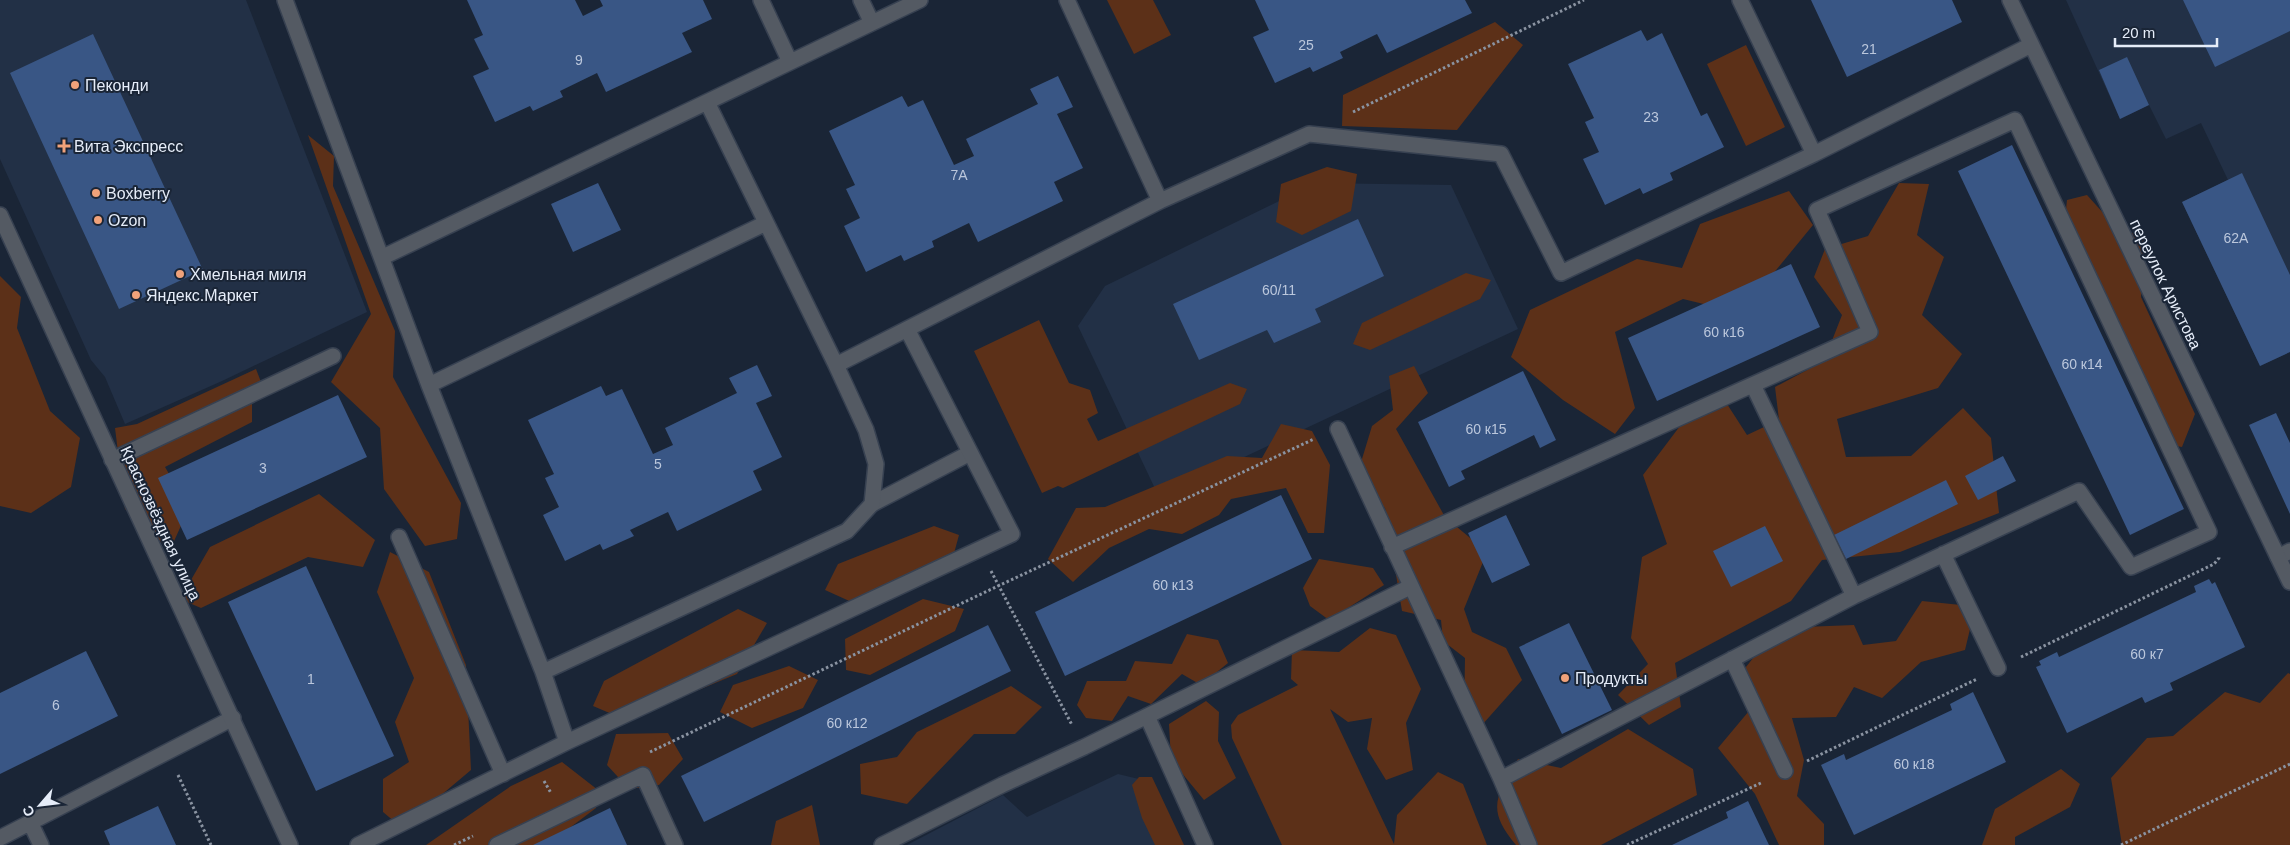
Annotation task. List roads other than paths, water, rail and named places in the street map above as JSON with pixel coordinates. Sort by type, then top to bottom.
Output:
[{"type":"street","points":[[285,0],[429,385],[543,672],[567,742]]},
{"type":"street","points":[[761,0],[790,62]]},
{"type":"street","points":[[862,0],[872,23]]},
{"type":"street","points":[[382,257],[920,0]]},
{"type":"street","points":[[1067,0],[1160,201]]},
{"type":"street","points":[[1740,0],[1814,154]]},
{"type":"street","name":"переулок Аристова","points":[[2010,0],[2284,554],[2290,582]]},
{"type":"street","points":[[836,365],[1160,201],[1309,134],[1501,154],[1561,273],[1814,154],[2032,45]]},
{"type":"street","points":[[707,102],[866,430],[876,464],[872,504]]},
{"type":"street","points":[[1392,548],[1870,332],[1817,210],[2015,120],[2209,532],[2132,567],[2080,491],[1854,596],[1501,779]]},
{"type":"street","name":"Краснозвёздная улица","points":[[0,215],[290,845]]},
{"type":"street","points":[[429,385],[766,223]]},
{"type":"street","points":[[358,845],[567,742],[1012,534],[907,329]]},
{"type":"street","points":[[112,460],[333,356]]},
{"type":"street","points":[[1753,385],[1854,596]]},
{"type":"street","points":[[1338,429],[1501,779],[1529,845]]},
{"type":"street","points":[[543,672],[847,531],[872,504],[970,453]]},
{"type":"street","points":[[399,537],[503,774]]},
{"type":"street","points":[[1944,554],[1998,668]]},
{"type":"street","points":[[882,845],[1002,784],[1084,748],[1410,587]]},
{"type":"street","points":[[1732,659],[1785,771]]},
{"type":"street","points":[[1146,716],[1205,845]]},
{"type":"street","points":[[0,838],[233,718]]},
{"type":"street","points":[[497,845],[643,775],[675,845]]},
{"type":"street","points":[[30,822],[41,845]]},
{"type":"place","name":"Пеконди","points":[[75,85]]},
{"type":"place","name":"Вита Экспресс","points":[[64,146]]},
{"type":"place","name":"Boxberry","points":[[96,193]]},
{"type":"place","name":"Ozon","points":[[98,220]]},
{"type":"place","name":"Хмельная миля","points":[[180,274]]},
{"type":"place","name":"Яндекс.Маркет","points":[[136,295]]},
{"type":"place","name":"Продукты","points":[[1565,678]]}]
